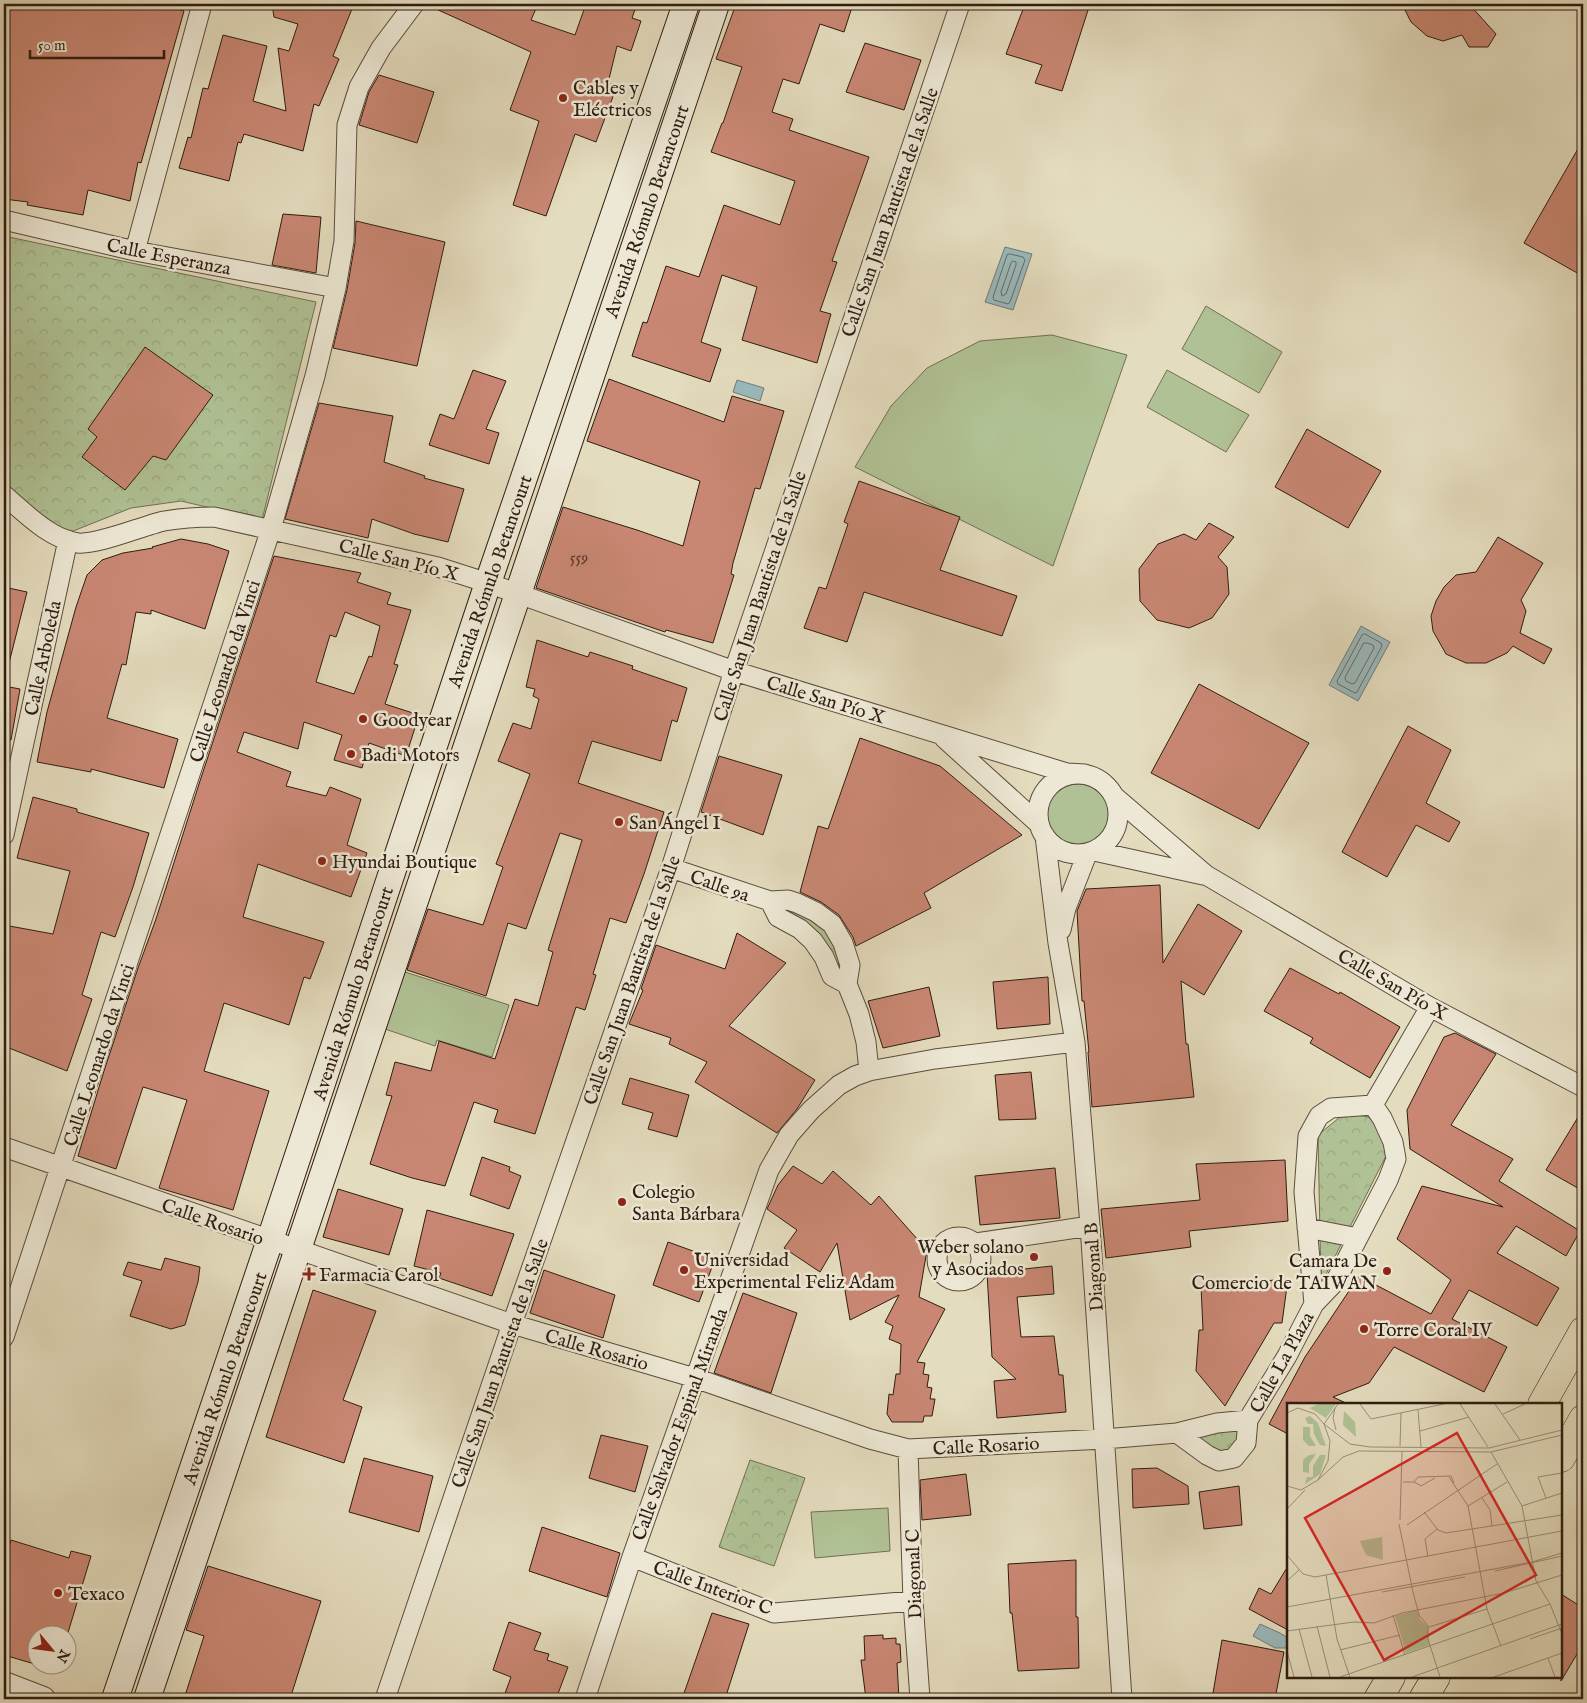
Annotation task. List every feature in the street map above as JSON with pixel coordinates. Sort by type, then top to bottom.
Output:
[{"type":"highway","points":[[1543,1403],[1583,1331]]},
{"type":"highway","points":[[1562,1456],[1583,1419]]},
{"type":"highway","points":[[1378,1699],[1390,1678]]},
{"type":"highway","points":[[1423,1699],[1435,1678]]},
{"type":"main road","name":"Avenida Rómulo Betancourt","points":[[115,1699],[270,1240],[488,583],[686,4]]},
{"type":"main road","name":"Avenida Rómulo Betancourt","points":[[147,1699],[716,4]]},
{"type":"street","points":[[135,251],[202,4]]},
{"type":"street","name":"Calle Leonardo da Vinci","points":[[4,1338],[271,529],[315,376],[336,288],[344,241],[348,125],[359,87],[381,48],[414,4]]},
{"type":"street","name":"Calle San Juan Bautista de la Salle","points":[[385,1699],[512,1324],[671,868],[734,671],[960,4]]},
{"type":"street","name":"Calle Esperanza","points":[[4,220],[135,251],[336,288]]},
{"type":"street","name":"Calle San Pío X","points":[[4,495],[51,532],[79,543],[88,543],[163,522],[184,518],[214,516],[438,567],[517,593],[734,671],[1067,772],[1085,774]]},
{"type":"street","name":"Calle Arboleda","points":[[4,835],[68,540]]},
{"type":"street","name":"Calle San Pío X","points":[[940,734],[1042,830]]},
{"type":"street","points":[[1072,774],[1085,774],[1098,778],[1108,786],[1115,797],[1118,823],[1104,846],[1090,852],[1065,852],[1054,846],[1042,830],[1038,810],[1041,797],[1049,786],[1059,778],[1072,774]]},
{"type":"street","name":"Calle San Pío X","points":[[1115,797],[1206,875],[1430,1007],[1583,1087]]},
{"type":"street","name":"Diagonal B","points":[[1042,830],[1058,943],[1075,1042],[1090,1226],[1122,1699]]},
{"type":"street","points":[[1058,943],[1066,908],[1090,852]]},
{"type":"street","name":"Calle San Pío X","points":[[1090,852],[1206,875]]},
{"type":"street","name":"Calle 9a","points":[[671,868],[770,901],[788,900],[797,903],[816,912],[832,924],[843,943],[850,965],[847,984],[860,1014],[866,1042],[869,1071]]},
{"type":"street","name":"Calle 9a","points":[[770,901],[778,917],[800,929],[813,941],[824,957],[832,976],[847,984]]},
{"type":"street","points":[[1373,1105],[1430,1007]]},
{"type":"street","name":"Calle Salvador Espinal Miranda","points":[[584,1699],[632,1557],[769,1170],[790,1134],[811,1110],[839,1085],[869,1071],[934,1059],[1075,1042]]},
{"type":"street","name":"Calle La Plaza","points":[[1177,1433],[1207,1455],[1219,1460],[1234,1458],[1246,1443],[1248,1420],[1314,1304],[1335,1282],[1388,1180],[1396,1159],[1393,1142],[1382,1118],[1373,1105],[1331,1108],[1318,1116],[1308,1136],[1304,1192],[1314,1304]]},
{"type":"street","name":"Calle Rosario","points":[[4,1148],[512,1324],[695,1378],[870,1439],[908,1449],[1104,1439],[1177,1433]]},
{"type":"street","points":[[976,1243],[1090,1226]]},
{"type":"street","points":[[1307,1228],[1358,1238]]},
{"type":"street","name":"Calle La Plaza","points":[[1177,1433],[1217,1424],[1248,1420]]},
{"type":"street","name":"Diagonal C","points":[[908,1449],[913,1601],[920,1699]]},
{"type":"street","points":[[164,1555],[193,1566]]},
{"type":"street","name":"Calle Interior C","points":[[632,1557],[774,1612],[913,1601]]},
{"type":"street","points":[[4,1684],[42,1699]]},
{"type":"green space","points":[[4,236],[316,302],[262,520],[181,501],[131,508],[68,533],[4,488]]},
{"type":"green space","points":[[1206,306],[1282,352],[1259,393],[1182,349]]},
{"type":"green space","points":[[1052,335],[1127,355],[1053,566],[855,467],[891,406],[927,368],[980,341]]},
{"type":"green space","points":[[1167,370],[1249,415],[1226,452],[1147,407]]},
{"type":"green space","points":[[1072,784],[1084,784],[1100,793],[1107,803],[1109,815],[1107,827],[1100,837],[1084,846],[1072,846],[1061,841],[1052,832],[1047,821],[1047,809],[1052,798],[1061,789]]},
{"type":"green space","points":[[782,906],[826,922],[837,946],[840,975],[815,941]]},
{"type":"green space","points":[[405,972],[509,1005],[492,1057],[437,1040],[435,1046],[385,1029]]},
{"type":"green space","points":[[1345,1113],[1369,1117],[1382,1134],[1387,1154],[1321,1284],[1318,1135]]},
{"type":"green space","points":[[1240,1425],[1241,1440],[1234,1451],[1220,1455],[1195,1435]]},
{"type":"green space","points":[[750,1460],[805,1478],[774,1566],[719,1547]]},
{"type":"green space","points":[[888,1508],[890,1551],[815,1558],[811,1512]]},
{"type":"water","points":[[1005,247],[1032,254],[1013,310],[985,302]]},
{"type":"water","points":[[737,380],[764,388],[760,401],[733,392]]},
{"type":"water","points":[[1361,626],[1390,642],[1358,701],[1329,685]]},
{"type":"water","points":[[1260,1624],[1287,1637],[1287,1648],[1275,1648],[1253,1636]]},
{"type":"building","points":[[4,4],[161,4],[184,11],[141,163],[138,162],[130,201],[88,190],[83,215],[27,205],[28,202],[4,199]]},
{"type":"building","points":[[272,4],[354,4],[333,56],[339,59],[319,106],[314,104],[303,151],[244,134],[241,143],[238,142],[229,181],[179,168],[188,137],[191,138],[203,88],[208,89],[223,35],[267,46],[253,101],[286,111],[278,48],[289,51],[298,24],[274,17]]},
{"type":"building","points":[[425,4],[538,4],[531,20],[575,35],[586,4],[637,4],[632,18],[641,21],[631,51],[617,46],[608,83],[617,86],[596,142],[575,134],[546,216],[513,205],[539,121],[510,110],[531,52]]},
{"type":"building","points":[[736,4],[853,4],[844,32],[820,24],[799,84],[783,79],[772,112],[793,119],[789,130],[869,157],[832,261],[837,262],[820,311],[831,314],[817,363],[742,340],[757,287],[722,275],[701,342],[721,349],[710,382],[632,356],[643,322],[647,323],[666,266],[699,277],[724,205],[780,225],[795,181],[711,152],[742,67],[716,59]]},
{"type":"building","points":[[1025,4],[1090,4],[1062,91],[1035,83],[1042,65],[1006,54]]},
{"type":"building","points":[[1402,4],[1469,4],[1496,34],[1488,47],[1469,47],[1462,35],[1443,41],[1427,36],[1411,22]]},
{"type":"building","points":[[865,43],[921,60],[904,110],[846,92]]},
{"type":"building","points":[[379,75],[434,92],[417,143],[359,125],[369,92]]},
{"type":"building","points":[[1583,140],[1583,266],[1579,274],[1524,243]]},
{"type":"building","points":[[283,214],[321,217],[316,273],[272,265]]},
{"type":"building","points":[[356,221],[445,242],[417,366],[333,348],[347,290],[355,243]]},
{"type":"building","points":[[145,347],[213,395],[166,460],[153,456],[125,490],[82,457],[97,437],[88,429]]},
{"type":"building","points":[[473,370],[506,381],[486,429],[499,433],[489,464],[429,445],[440,414],[454,419]]},
{"type":"building","points":[[609,379],[724,422],[732,396],[784,411],[760,489],[755,488],[733,563],[731,574],[734,575],[713,643],[666,630],[665,632],[536,588],[563,507],[683,546],[700,481],[587,441]]},
{"type":"building","points":[[319,403],[393,416],[384,462],[425,476],[424,478],[464,489],[448,542],[414,534],[372,519],[368,538],[285,519]]},
{"type":"building","points":[[1307,429],[1381,471],[1348,528],[1275,487]]},
{"type":"building","points":[[859,481],[960,517],[940,570],[1017,596],[1002,636],[864,592],[847,642],[804,628],[819,587],[826,589],[848,524],[844,522]]},
{"type":"building","points":[[1209,523],[1234,537],[1218,557],[1227,567],[1229,594],[1212,618],[1189,628],[1157,620],[1140,601],[1139,569],[1158,544],[1184,534],[1196,540]]},
{"type":"building","points":[[1498,537],[1543,563],[1521,600],[1526,611],[1520,633],[1552,649],[1544,664],[1513,646],[1507,653],[1486,663],[1466,663],[1446,654],[1433,631],[1431,616],[1436,601],[1444,587],[1456,575],[1476,572]]},
{"type":"building","points":[[181,539],[208,544],[229,551],[205,629],[151,610],[151,614],[136,612],[126,665],[122,664],[107,718],[178,739],[164,788],[91,769],[91,772],[37,762],[47,712],[76,607],[87,575],[102,560],[123,553],[153,548]]},
{"type":"building","points":[[274,556],[361,573],[357,582],[391,593],[387,604],[411,610],[394,664],[398,665],[385,704],[419,715],[406,756],[369,743],[362,768],[334,760],[342,735],[304,722],[298,749],[244,732],[237,752],[291,772],[286,786],[326,796],[330,787],[361,799],[347,845],[367,853],[351,897],[258,864],[243,917],[324,942],[310,979],[304,977],[289,1025],[224,1003],[204,1071],[269,1091],[233,1210],[159,1188],[187,1100],[143,1087],[116,1169],[78,1156],[104,1071],[156,919]],"holes":[[[345,612],[380,626],[372,657],[369,656],[354,694],[316,682],[330,635],[336,637]]]},
{"type":"building","points":[[4,587],[27,592],[9,663],[4,662]]},
{"type":"building","points":[[537,640],[588,657],[590,652],[633,666],[632,669],[687,688],[677,722],[672,720],[661,761],[592,741],[578,783],[664,812],[644,874],[626,923],[610,918],[593,974],[596,975],[585,1010],[576,1007],[535,1134],[494,1122],[498,1110],[474,1102],[445,1186],[412,1178],[370,1164],[392,1096],[386,1095],[395,1062],[431,1071],[439,1041],[495,1059],[515,999],[538,1006],[553,952],[548,950],[582,840],[560,833],[526,929],[508,923],[486,996],[407,970],[428,909],[483,925],[503,867],[496,864],[530,774],[498,761],[513,723],[531,729],[539,699],[533,696],[535,689],[526,687]]},
{"type":"building","points":[[1199,684],[1309,743],[1259,829],[1151,773]]},
{"type":"building","points":[[4,686],[20,689],[11,740],[4,740]]},
{"type":"building","points":[[1408,726],[1451,750],[1426,803],[1460,822],[1449,842],[1416,825],[1387,877],[1342,852]]},
{"type":"building","points":[[860,738],[940,766],[1022,835],[924,893],[931,908],[856,946],[853,937],[839,915],[821,902],[800,892],[818,826],[828,829]]},
{"type":"building","points":[[719,756],[782,775],[763,835],[701,812]]},
{"type":"building","points":[[33,797],[77,809],[77,812],[149,833],[133,887],[115,937],[101,932],[82,995],[92,999],[67,1071],[4,1046],[4,925],[53,934],[70,871],[17,858]]},
{"type":"building","points":[[1160,885],[1163,963],[1198,904],[1242,931],[1204,995],[1181,981],[1186,1044],[1188,1044],[1194,1097],[1092,1107],[1089,1052],[1084,1001],[1082,1001],[1077,911],[1086,889]]},
{"type":"building","points":[[737,933],[786,963],[729,1026],[815,1080],[797,1109],[777,1133],[695,1082],[707,1062],[669,1044],[671,1038],[629,1024],[643,990],[641,989],[656,945],[725,969]]},
{"type":"building","points":[[1290,968],[1339,994],[1340,992],[1400,1027],[1370,1078],[1310,1043],[1313,1038],[1264,1011]]},
{"type":"building","points":[[1048,977],[1050,1024],[997,1029],[993,982]]},
{"type":"building","points":[[929,987],[940,1036],[883,1048],[868,1001]]},
{"type":"building","points":[[1455,1033],[1496,1054],[1451,1125],[1513,1159],[1499,1181],[1580,1231],[1566,1256],[1516,1226],[1497,1253],[1559,1288],[1537,1326],[1469,1290],[1452,1319],[1507,1347],[1484,1392],[1394,1347],[1369,1383],[1333,1397],[1346,1403],[1287,1403],[1287,1433],[1269,1424],[1305,1357],[1359,1276],[1431,1314],[1451,1280],[1397,1239],[1422,1186],[1503,1207],[1410,1149],[1407,1110],[1444,1037]]},
{"type":"building","points":[[1031,1072],[1036,1119],[999,1120],[995,1075]]},
{"type":"building","points":[[630,1078],[689,1095],[677,1137],[648,1129],[653,1113],[622,1104]]},
{"type":"building","points":[[1583,1109],[1583,1191],[1546,1170]]},
{"type":"building","points":[[482,1157],[510,1167],[509,1171],[521,1176],[509,1209],[470,1195]]},
{"type":"building","points":[[1285,1160],[1288,1221],[1189,1231],[1191,1247],[1106,1258],[1101,1209],[1200,1200],[1196,1164]]},
{"type":"building","points":[[793,1166],[822,1184],[833,1171],[871,1205],[879,1196],[927,1250],[919,1297],[945,1309],[917,1362],[925,1363],[923,1374],[929,1375],[927,1387],[932,1388],[930,1399],[935,1399],[932,1416],[924,1416],[923,1422],[892,1422],[887,1414],[889,1394],[893,1395],[896,1374],[900,1374],[901,1344],[889,1339],[893,1326],[885,1322],[899,1295],[850,1320],[837,1243],[820,1272],[784,1248],[797,1230],[767,1209],[778,1185]]},
{"type":"building","points":[[1055,1168],[1060,1218],[980,1225],[975,1176]]},
{"type":"building","points":[[338,1189],[403,1209],[389,1255],[323,1237]]},
{"type":"building","points":[[427,1210],[514,1234],[492,1296],[439,1278],[441,1273],[414,1266]]},
{"type":"building","points":[[668,1242],[715,1259],[699,1302],[653,1285]]},
{"type":"building","points":[[165,1258],[200,1267],[198,1282],[185,1325],[171,1329],[130,1316],[142,1281],[123,1275],[128,1262],[161,1270]]},
{"type":"building","points":[[1052,1266],[1054,1294],[1017,1297],[1021,1337],[1054,1336],[1059,1375],[1063,1375],[1066,1412],[997,1418],[994,1381],[1016,1379],[992,1357],[987,1273]]},
{"type":"building","points":[[544,1270],[615,1295],[603,1338],[530,1313]]},
{"type":"building","points":[[1288,1279],[1282,1323],[1274,1323],[1225,1406],[1196,1371],[1199,1330],[1203,1330],[1201,1286]]},
{"type":"building","points":[[313,1290],[376,1311],[343,1400],[362,1407],[344,1463],[266,1437]]},
{"type":"building","points":[[743,1293],[797,1313],[771,1393],[714,1373]]},
{"type":"building","points":[[601,1435],[648,1446],[635,1492],[589,1478]]},
{"type":"building","points":[[364,1458],[433,1476],[419,1532],[349,1512]]},
{"type":"building","points":[[1157,1468],[1188,1486],[1189,1504],[1133,1508],[1132,1469]]},
{"type":"building","points":[[966,1474],[971,1515],[922,1520],[920,1480]]},
{"type":"building","points":[[1239,1486],[1242,1525],[1204,1529],[1199,1492]]},
{"type":"building","points":[[542,1527],[620,1553],[607,1597],[529,1571]]},
{"type":"building","points":[[11,1540],[69,1558],[71,1551],[91,1556],[70,1626],[28,1626],[28,1662],[4,1655],[4,1563]]},
{"type":"building","points":[[1076,1560],[1076,1617],[1078,1617],[1079,1668],[1018,1671],[1012,1613],[1010,1613],[1008,1564]]},
{"type":"building","points":[[208,1566],[321,1601],[290,1699],[184,1699],[204,1636],[186,1630]]},
{"type":"building","points":[[1287,1568],[1287,1629],[1249,1609],[1259,1588],[1271,1594]]},
{"type":"building","points":[[1562,1595],[1583,1608],[1583,1644],[1561,1681]]},
{"type":"building","points":[[712,1613],[749,1624],[725,1699],[682,1699]]},
{"type":"building","points":[[509,1622],[541,1633],[534,1650],[549,1654],[547,1660],[568,1667],[556,1699],[503,1699],[511,1677],[493,1670]]},
{"type":"building","points":[[883,1635],[883,1639],[896,1638],[896,1644],[900,1644],[901,1662],[897,1663],[899,1699],[866,1699],[861,1660],[865,1660],[864,1636]]},
{"type":"building","points":[[1222,1640],[1284,1652],[1275,1699],[1212,1699]]},
{"type":"place","name":"Cables y Eléctricos","points":[[563,98]]},
{"type":"place","name":"Goodyear","points":[[363,719]]},
{"type":"place","name":"Badi Motors","points":[[351,754]]},
{"type":"place","name":"San Ángel I","points":[[619,822]]},
{"type":"place","name":"Hyundai Boutique","points":[[322,861]]},
{"type":"place","name":"Colegio Santa Bárbara","points":[[622,1202]]},
{"type":"place","name":"Weber solano y Asociados","points":[[1034,1257]]},
{"type":"place","name":"Universidad Experimental Feliz Adam","points":[[684,1270]]},
{"type":"place","name":"Camara De Comercio de TAIWAN","points":[[1387,1271]]},
{"type":"place","name":"Farmacia Carol","points":[[309,1274]]},
{"type":"place","name":"Torre Coral IV","points":[[1364,1329]]},
{"type":"place","name":"Texaco","points":[[58,1593]]}]
